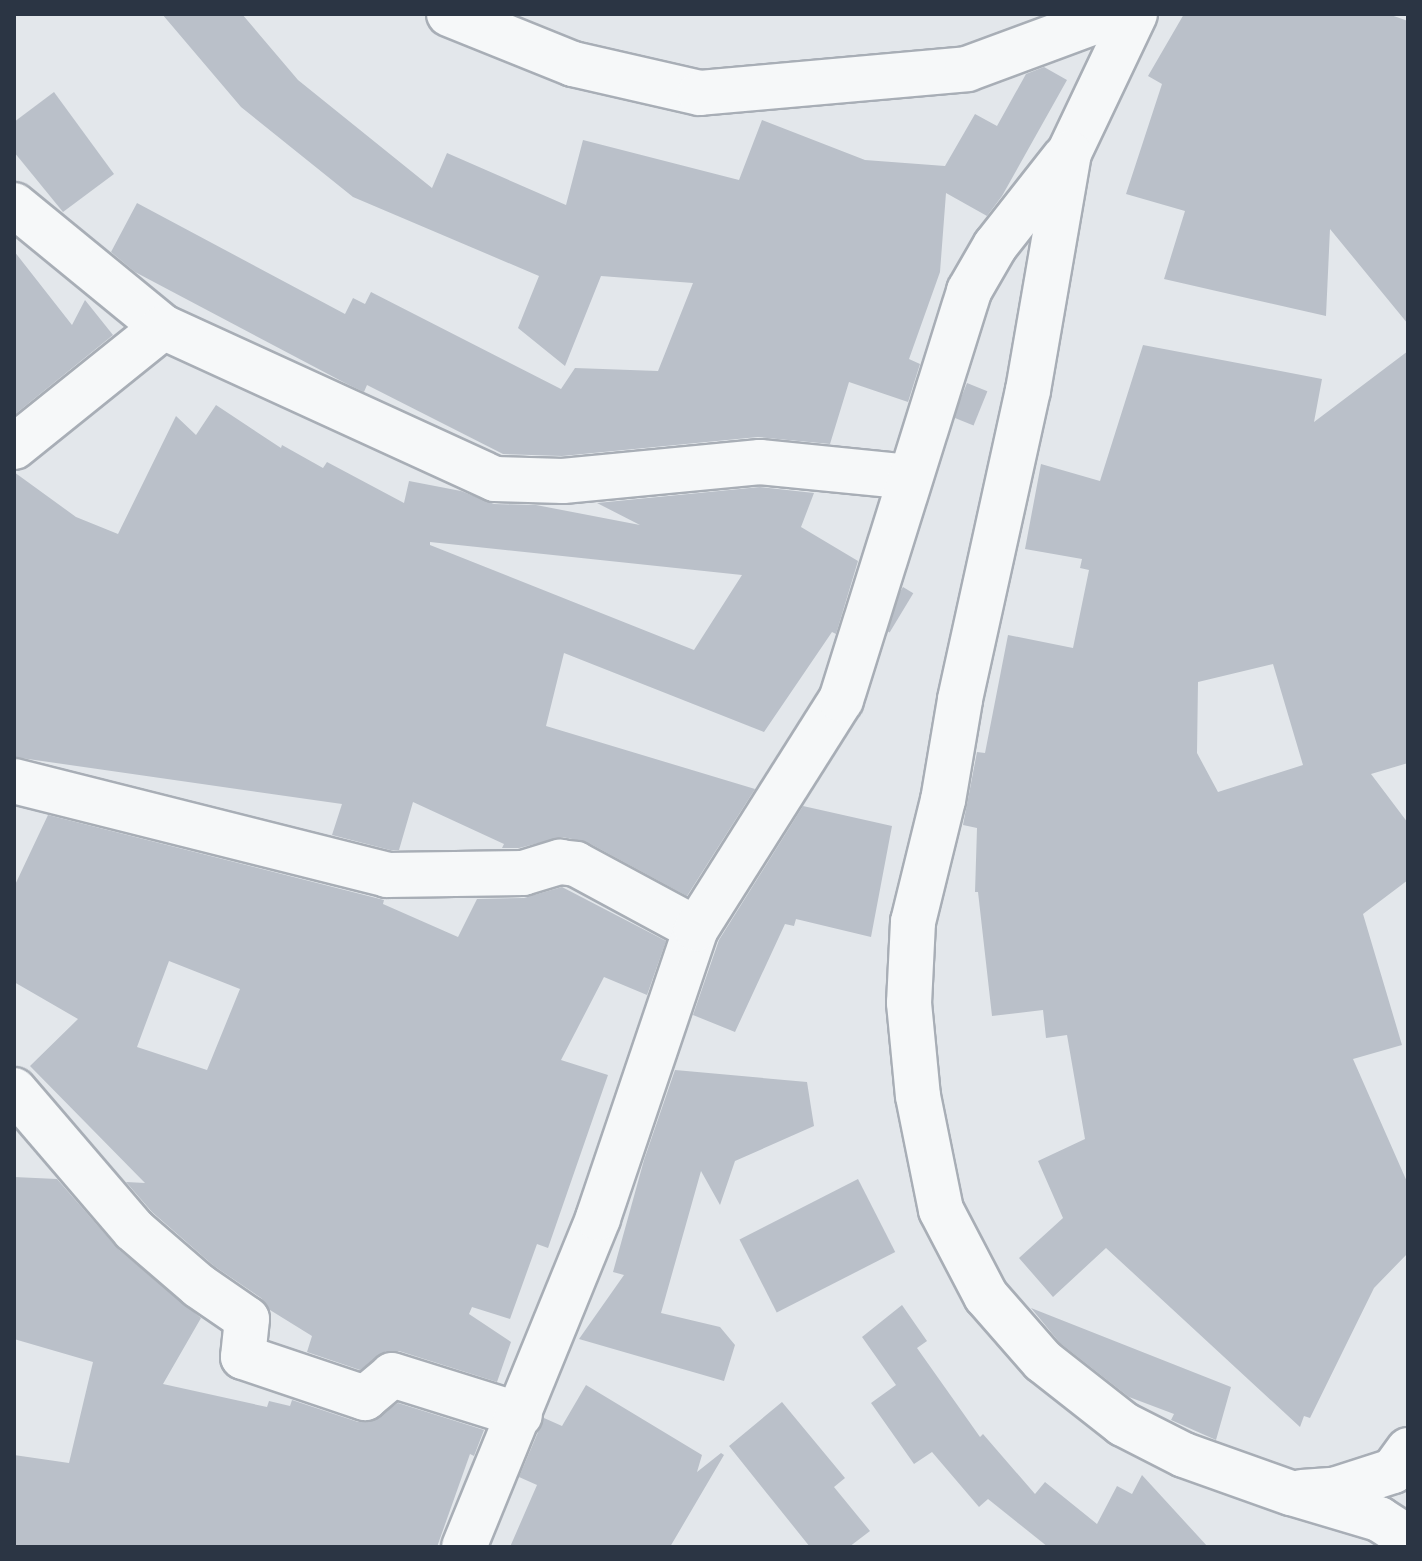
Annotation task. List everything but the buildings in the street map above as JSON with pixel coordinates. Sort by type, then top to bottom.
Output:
[{"type":"street","points":[[449,14],[573,64],[700,93],[967,69],[1116,14]]},
{"type":"street","points":[[464,1547],[598,1218],[696,929],[841,700],[969,291],[995,246],[1069,153],[1135,14]]},
{"type":"street","points":[[1069,153],[1028,390],[960,700],[943,800],[913,922],[909,1003],[918,1096],[941,1210],[986,1296],[1043,1361],[1123,1424],[1184,1455],[1291,1493],[1379,1519],[1408,1538]]},
{"type":"street","points":[[14,205],[163,327],[495,479],[563,481],[760,462],[909,477]]},
{"type":"street","points":[[14,447],[163,327]]},
{"type":"street","points":[[14,781],[387,875],[523,873],[560,862],[576,864],[696,929]]},
{"type":"street","points":[[14,1090],[134,1230],[199,1286],[247,1319],[243,1357],[365,1398],[392,1375],[520,1415]]},
{"type":"street","points":[[1291,1493],[1334,1490],[1393,1471],[1408,1450]]}]
